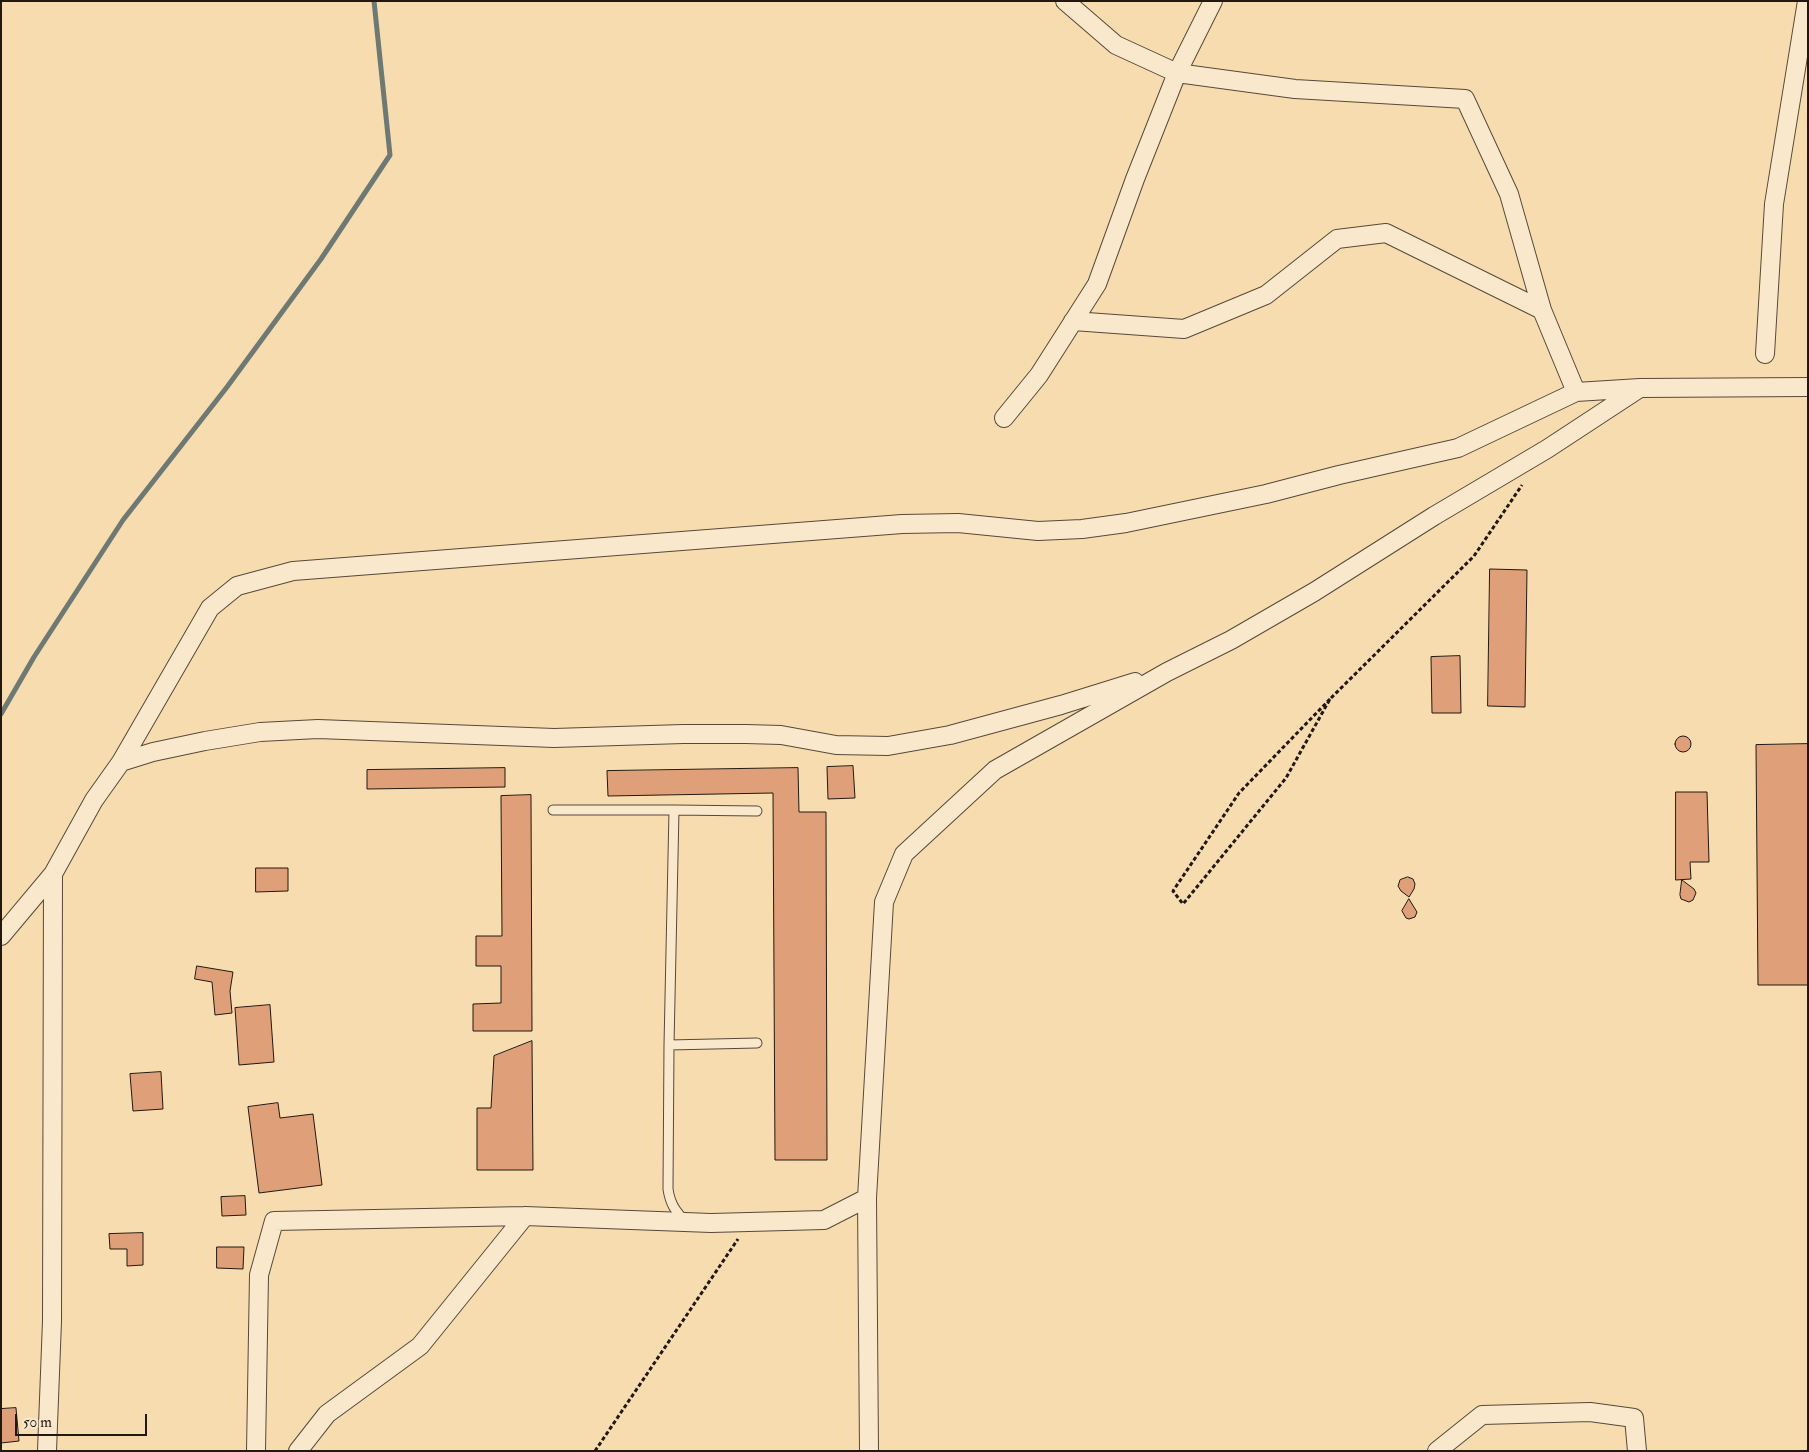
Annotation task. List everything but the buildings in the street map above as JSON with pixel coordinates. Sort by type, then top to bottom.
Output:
[{"type":"street","points":[[1065,1],[1116,45],[1177,73],[1295,89],[1465,99],[1509,194],[1542,310],[1576,392]]},
{"type":"street","points":[[1004,418],[1039,375],[1097,284],[1135,179],[1177,73],[1213,1]]},
{"type":"street","points":[[1765,354],[1774,204],[1806,1]]},
{"type":"street","points":[[1073,321],[1184,329],[1266,295],[1336,239],[1386,233],[1542,310]]},
{"type":"street","points":[[1,936],[53,874],[94,800],[121,762],[210,608],[237,586],[292,571],[902,524],[958,523],[1038,531],[1082,529],[1126,523],[1266,494],[1458,448],[1576,392],[1640,388],[1808,387]]},
{"type":"street","points":[[869,1451],[866,1198],[884,902],[904,854],[995,770],[1167,672],[1232,640],[1314,592],[1434,516],[1546,449],[1640,388]]},
{"type":"street","points":[[121,762],[153,752],[205,741],[260,732],[318,729],[554,738],[683,734],[781,735],[836,745],[888,746],[950,735],[1061,705],[1167,672]]},
{"type":"street","points":[[47,1451],[52,1320],[53,874]]},
{"type":"street","points":[[256,1451],[259,1275],[274,1221],[525,1216],[686,1222],[824,1220],[866,1198]]},
{"type":"street","points":[[298,1451],[327,1414],[420,1346],[525,1216]]},
{"type":"street","points":[[1437,1451],[1482,1415],[1590,1412],[1634,1418],[1637,1451]]},
{"type":"lane","points":[[553,810],[757,810]]},
{"type":"lane","points":[[674,810],[668,1188],[673,1208],[686,1222]]},
{"type":"lane","points":[[669,1045],[757,1043]]},
{"type":"path","points":[[1330,699],[1286,778],[1183,904],[1173,891],[1239,794],[1330,699],[1474,556],[1524,482]]},
{"type":"path","points":[[595,1451],[750,1222]]},
{"type":"waterway","points":[[1,714],[34,657],[123,520],[227,387],[321,259],[390,155],[374,1]]}]
